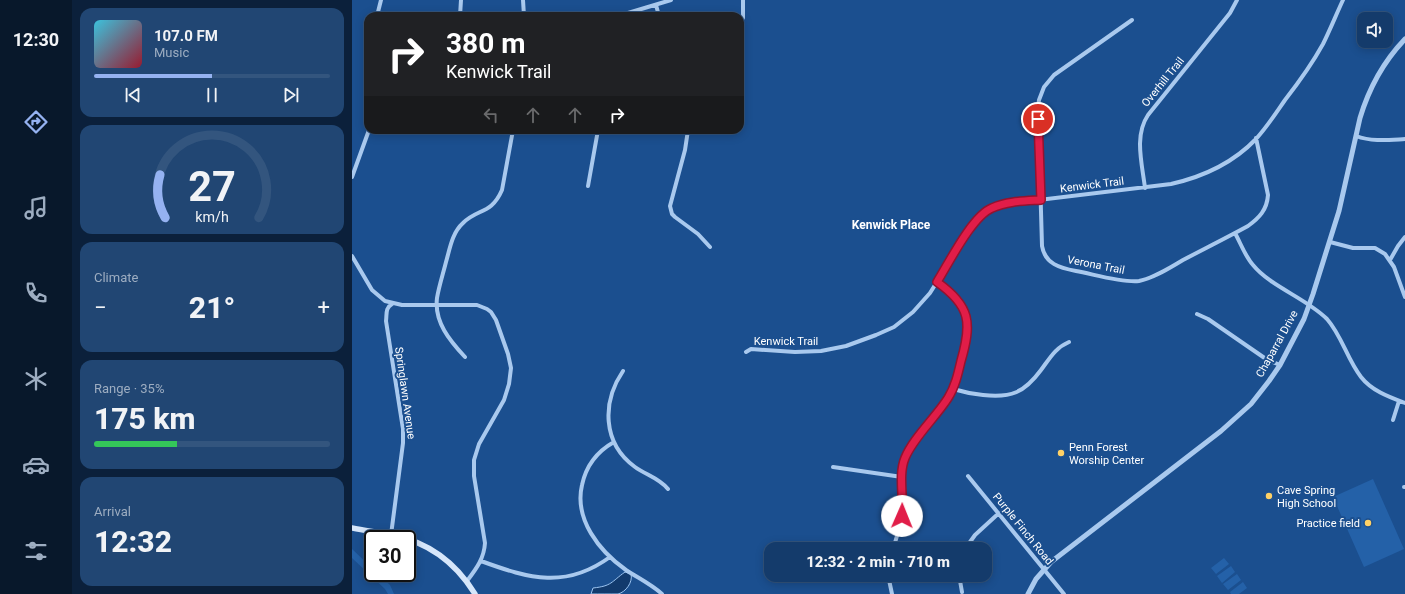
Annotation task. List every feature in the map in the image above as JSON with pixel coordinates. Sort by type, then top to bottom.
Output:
[{"type":"main road","points":[[352,528],[364,530]]},
{"type":"main road","points":[[416,542],[431,549],[451,564],[467,581],[475,594]]},
{"type":"street","points":[[378,12],[381,0]]},
{"type":"street","points":[[460,12],[461,0]]},
{"type":"street","points":[[523,0],[524,12]]},
{"type":"street","points":[[631,12],[671,0]]},
{"type":"street","points":[[743,0],[743,12]]},
{"type":"street","name":"Overhill Trail","points":[[1144,188],[1140,144],[1143,124],[1148,114],[1230,13],[1237,0]]},
{"type":"street","name":"Kenwick Trail","points":[[746,352],[751,349],[795,352],[821,351],[846,346],[894,327],[914,312],[930,293],[970,227],[984,212],[990,208],[1005,204],[1184,182],[1209,172],[1231,159],[1256,138],[1276,115],[1316,57],[1343,0]]},
{"type":"street","points":[[656,4],[658,12]]},
{"type":"street","name":"Verona Trail","points":[[1132,20],[1061,69],[1044,87],[1039,100],[1042,246],[1044,254],[1049,261],[1066,269],[1134,281],[1145,279],[1248,226],[1260,216],[1267,201],[1267,189],[1256,138]]},
{"type":"street","name":"Chaparral Drive","points":[[1028,594],[1044,569],[1058,556],[1202,447],[1240,416],[1259,396],[1280,365],[1310,305],[1339,210],[1364,104],[1375,79],[1388,58],[1405,39]]},
{"type":"street","points":[[352,177],[368,134]]},
{"type":"street","points":[[466,357],[444,330],[438,315],[438,291],[454,234],[466,220],[491,206],[498,199],[502,190],[512,134]]},
{"type":"street","points":[[588,186],[597,134]]},
{"type":"street","points":[[687,134],[685,150],[670,210],[675,217],[698,234],[710,247]]},
{"type":"street","points":[[1356,136],[1366,140],[1405,139]]},
{"type":"street","points":[[1235,233],[1248,258],[1256,268],[1310,305],[1326,318],[1336,331],[1362,378],[1380,393],[1405,403]]},
{"type":"street","points":[[1390,260],[1405,237]]},
{"type":"street","points":[[1330,242],[1354,248],[1375,248],[1384,254],[1390,260],[1397,274],[1405,298]]},
{"type":"street","points":[[352,256],[375,294],[385,301],[392,304],[402,305],[477,305],[482,306],[491,312],[496,320],[508,354],[511,368],[509,384],[504,400],[479,444],[474,460],[474,476],[485,543],[481,561],[467,581]]},
{"type":"street","points":[[895,542],[902,516],[903,464],[908,452],[948,399],[953,389],[967,342],[968,326],[965,312],[951,293],[937,282]]},
{"type":"street","name":"Springlawn Avenue","points":[[392,304],[388,306],[386,321],[403,434],[403,443],[392,530]]},
{"type":"street","points":[[1197,314],[1208,319],[1266,359],[1280,365]]},
{"type":"street","points":[[953,389],[963,392],[997,396],[1016,393],[1031,382],[1057,348],[1069,342]]},
{"type":"street","points":[[623,371],[612,393],[608,410],[609,426],[614,442],[630,463],[645,473],[657,478],[668,489]]},
{"type":"street","points":[[1393,420],[1399,401]]},
{"type":"street","points":[[614,442],[604,449],[591,463],[583,479],[580,497],[581,511],[586,526],[610,557],[662,594]]},
{"type":"street","points":[[833,467],[902,477]]},
{"type":"street","name":"Purple Finch Road","points":[[968,476],[1064,594]]},
{"type":"street","points":[[970,542],[975,535],[999,513]]},
{"type":"street","points":[[481,561],[534,576],[558,578],[586,572],[610,557]]},
{"type":"street","points":[[889,582],[892,594]]},
{"type":"street","points":[[960,582],[962,592]]},
{"type":"shaded area","name":"Practice field","points":[[1373,479],[1404,549],[1364,567],[1333,497]]},
{"type":"shaded area","points":[[352,549],[364,560],[364,569],[352,558]]},
{"type":"shaded area","points":[[1224,558],[1229,564],[1216,574],[1211,568]]},
{"type":"shaded area","points":[[1231,566],[1235,572],[1222,583],[1217,576]]},
{"type":"shaded area","points":[[625,572],[631,574],[631,580],[628,586],[621,593],[591,594],[593,588],[608,585]]},
{"type":"shaded area","points":[[1237,574],[1241,580],[1228,590],[1223,584]]},
{"type":"shaded area","points":[[378,582],[387,582],[390,585],[394,594],[388,594]]},
{"type":"shaded area","points":[[1243,582],[1247,588],[1239,594],[1231,594],[1230,592]]},
{"type":"place","name":"Penn Forest Worship Center","points":[[1061,453]]},
{"type":"place","name":"Cave Spring High School","points":[[1269,496]]},
{"type":"place","name":"Practice field","points":[[1368,523]]},
{"type":"district","name":"Kenwick Place","points":[[891,225]]},
{"type":"route","points":[[902,516],[902,470],[905,458],[910,448],[948,399],[953,389],[967,342],[968,326],[965,312],[957,298],[937,282],[974,221],[984,212],[999,205],[1041,200],[1038,119]]}]
